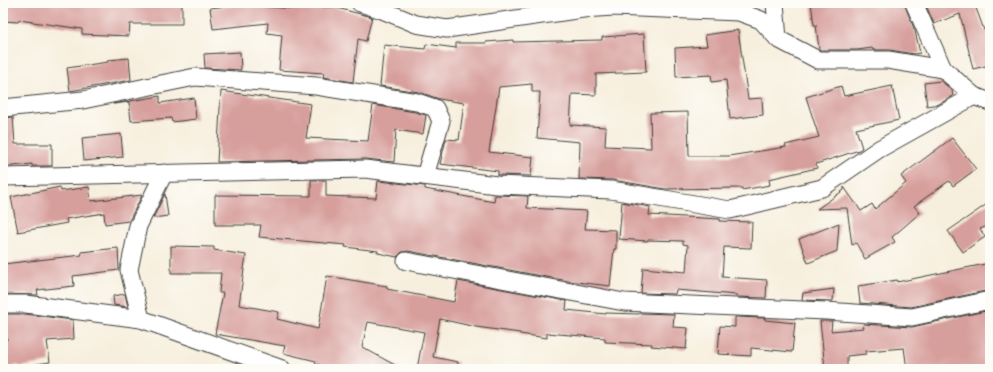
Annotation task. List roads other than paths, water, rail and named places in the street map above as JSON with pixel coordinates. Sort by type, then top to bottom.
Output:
[{"type":"street","points":[[360,3],[416,24],[447,29],[613,5],[739,12],[761,20],[778,39],[818,60],[888,60],[943,69]]},
{"type":"street","points":[[775,3],[778,39]]},
{"type":"street","points":[[914,3],[943,69],[974,96],[990,102]]},
{"type":"street","points":[[3,108],[83,100],[195,77],[316,86],[417,102],[435,108],[441,121],[425,176]]},
{"type":"street","points":[[3,177],[365,169],[498,185],[611,190],[730,210],[822,188],[879,149],[974,96]]},
{"type":"street","points":[[141,318],[129,270],[138,226],[164,174]]},
{"type":"street","points":[[406,261],[624,302],[826,311],[912,317],[990,300]]},
{"type":"street","points":[[3,304],[26,304],[141,318],[282,369]]}]
